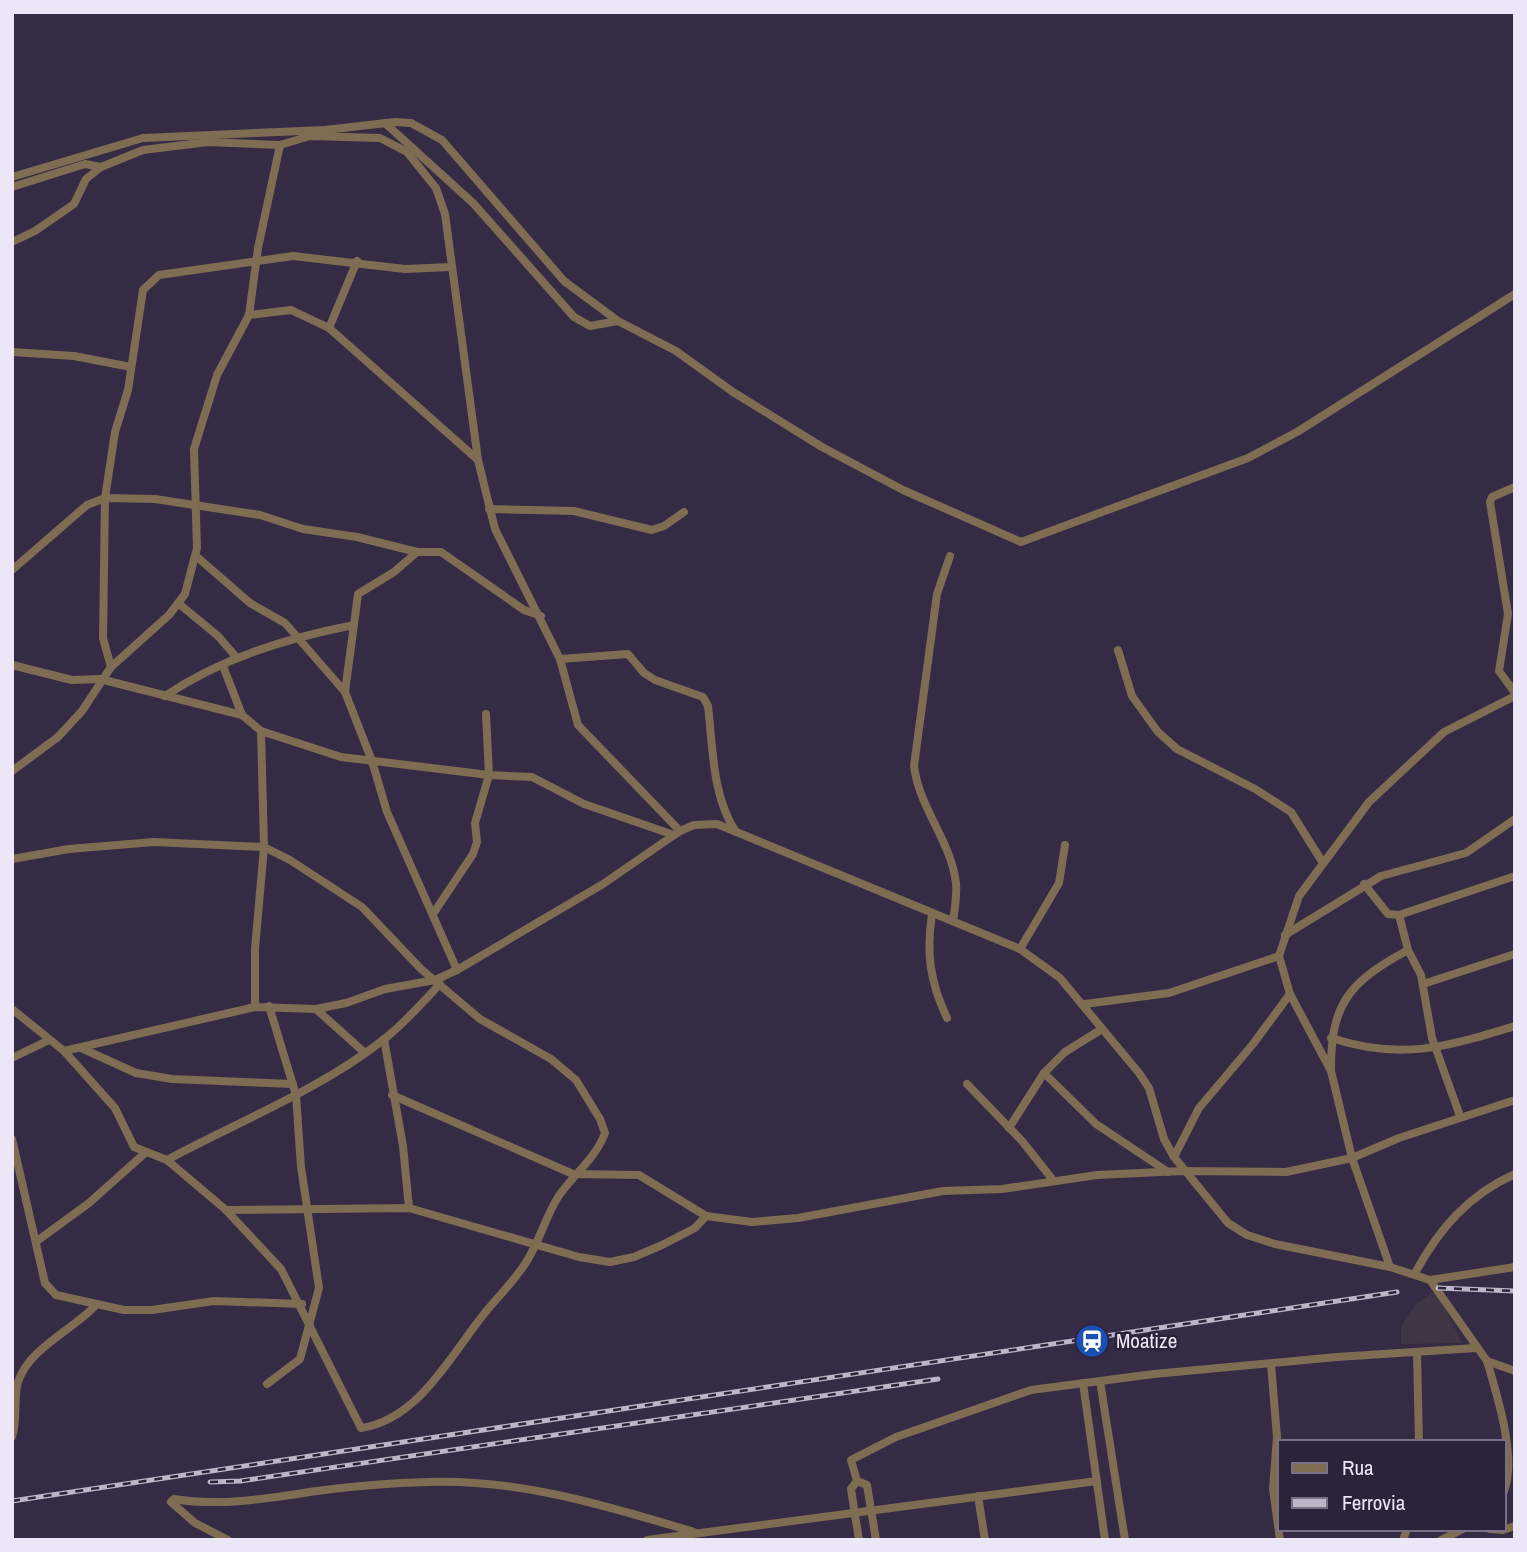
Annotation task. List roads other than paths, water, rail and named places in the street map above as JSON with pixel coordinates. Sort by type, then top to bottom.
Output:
[{"type":"street","points":[[12,177],[143,138],[325,130],[405,121],[437,136],[564,281],[618,320],[676,351],[750,403],[822,447],[903,490],[1021,542],[1248,458],[1297,432],[1515,295]]},
{"type":"street","points":[[385,123],[473,203],[574,317],[590,326],[618,320]]},
{"type":"street","points":[[12,242],[35,231],[74,204],[86,179],[101,166],[143,150],[208,142],[280,145],[310,136],[380,138],[407,152],[436,188],[445,214],[478,460],[489,509],[502,547],[541,616],[560,659],[578,725],[677,833]]},
{"type":"street","points":[[12,771],[58,737],[93,696],[100,679],[169,615],[185,594],[196,556],[194,449],[217,375],[249,315],[256,260],[280,145]]},
{"type":"street","points":[[12,187],[85,164],[101,166]]},
{"type":"street","points":[[111,667],[103,638],[105,498],[115,432],[123,410],[131,367],[140,303],[149,282],[159,275],[293,256],[358,261],[405,269],[451,267]]},
{"type":"street","points":[[329,328],[358,261]]},
{"type":"street","points":[[249,315],[291,310],[329,328],[478,460]]},
{"type":"street","points":[[12,352],[74,356],[131,367]]},
{"type":"street","points":[[1331,1071],[1290,994],[1279,956],[1285,935],[1299,896],[1369,802],[1444,732],[1515,695],[1499,671],[1507,614],[1490,502],[1492,498],[1515,487]]},
{"type":"street","points":[[12,580],[13,569],[74,514],[105,498],[155,499],[260,515],[303,529],[357,537],[418,552],[447,554],[524,610],[541,616]]},
{"type":"street","points":[[489,509],[574,510],[652,530],[664,526],[684,512]]},
{"type":"street","points":[[345,692],[358,594],[394,572],[418,552]]},
{"type":"street","points":[[196,556],[250,603],[271,613],[299,636],[345,692],[372,761],[387,812],[457,970]]},
{"type":"street","points":[[950,556],[937,594],[932,623],[914,766],[916,787],[944,846],[956,881],[953,921]]},
{"type":"street","points":[[178,603],[218,636],[237,658]]},
{"type":"street","points":[[165,696],[192,678],[237,658],[299,636],[354,625]]},
{"type":"street","points":[[1118,650],[1132,696],[1158,732],[1177,749],[1255,789],[1291,812],[1323,863]]},
{"type":"street","points":[[560,659],[628,654],[644,673],[655,680],[703,697],[708,706],[719,791],[728,820],[736,832]]},
{"type":"street","points":[[12,665],[72,680],[100,679],[242,715],[261,731],[341,757],[489,775],[532,777],[584,804],[677,833]]},
{"type":"street","points":[[223,666],[242,715]]},
{"type":"street","points":[[433,914],[473,854],[477,842],[475,823],[489,775],[486,715]]},
{"type":"street","points":[[255,1007],[255,949],[264,847],[261,731]]},
{"type":"street","points":[[1285,935],[1364,884],[1381,876],[1466,853],[1515,819]]},
{"type":"street","points":[[167,1160],[296,1095],[365,1053],[384,1040],[438,982],[603,884],[677,833],[694,825],[717,824],[1020,949],[1060,978],[1085,1004],[1149,1088],[1164,1139],[1182,1171],[1228,1223],[1247,1235],[1275,1244],[1390,1267],[1430,1280],[1487,1361],[1506,1440]]},
{"type":"street","points":[[12,859],[69,849],[154,842],[264,847],[290,860],[362,907],[421,969],[480,1019],[551,1059],[576,1080],[600,1119],[605,1133],[592,1157],[573,1174],[551,1208],[537,1244],[525,1265],[415,1401],[397,1416],[374,1426],[361,1428],[302,1304],[282,1269],[226,1210],[167,1160],[145,1153],[130,1141],[115,1108],[64,1051],[12,1009]]},
{"type":"street","points":[[1020,949],[1059,883],[1065,845]]},
{"type":"street","points":[[1364,884],[1388,914],[1399,915],[1515,876]]},
{"type":"street","points":[[932,914],[928,944],[929,967],[935,992],[947,1018]]},
{"type":"street","points":[[1399,915],[1408,950],[1423,984],[1435,1049],[1461,1116]]},
{"type":"street","points":[[1390,1267],[1352,1158],[1331,1071],[1331,1038],[1332,1027],[1342,1006],[1359,983],[1408,950]]},
{"type":"street","points":[[1423,984],[1515,954]]},
{"type":"street","points":[[1085,1004],[1169,993],[1279,956]]},
{"type":"street","points":[[64,1051],[255,1007],[316,1009],[346,1003],[385,989],[438,982]]},
{"type":"street","points":[[1174,1157],[1199,1108],[1253,1044],[1290,994]]},
{"type":"street","points":[[267,1384],[300,1359],[307,1342],[309,1323],[319,1288],[319,1274],[307,1210],[296,1095],[269,1006]]},
{"type":"street","points":[[316,1009],[365,1053]]},
{"type":"street","points":[[1331,1038],[1362,1048],[1435,1049],[1515,1027]]},
{"type":"street","points":[[1009,1128],[1044,1073],[1065,1052],[1102,1029]]},
{"type":"street","points":[[12,1058],[49,1040]]},
{"type":"street","points":[[384,1040],[403,1146],[409,1208]]},
{"type":"street","points":[[81,1047],[136,1073],[172,1079],[293,1084]]},
{"type":"street","points":[[1044,1073],[1096,1124],[1168,1172]]},
{"type":"street","points":[[967,1084],[1009,1128],[1053,1181]]},
{"type":"street","points":[[392,1095],[573,1174],[639,1175],[706,1216],[752,1222],[798,1218],[943,1191],[1002,1189],[1053,1181],[1182,1171],[1286,1172],[1352,1158],[1461,1116],[1515,1100]]},
{"type":"street","points":[[12,1139],[45,1283],[51,1291],[96,1305],[152,1310],[214,1301],[302,1304]]},
{"type":"street","points":[[37,1241],[89,1203],[145,1153]]},
{"type":"street","points":[[1415,1273],[1432,1242],[1472,1199],[1486,1186],[1515,1174]]},
{"type":"street","points":[[226,1210],[409,1208],[579,1257],[610,1262],[634,1257],[662,1245],[695,1228],[706,1216]]},
{"type":"street","points":[[1430,1280],[1515,1267]]},
{"type":"street","points":[[12,1437],[17,1422],[20,1378],[42,1348],[65,1333],[96,1305]]},
{"type":"street","points":[[857,1481],[851,1460],[895,1437],[1031,1390],[1271,1364],[1476,1348]]},
{"type":"street","points":[[1417,1352],[1419,1440]]},
{"type":"street","points":[[1487,1361],[1515,1371]]},
{"type":"street","points":[[1271,1364],[1277,1437],[1273,1489],[1278,1525]]},
{"type":"street","points":[[1100,1381],[1125,1540]]},
{"type":"street","points":[[1083,1383],[1105,1540]]},
{"type":"street","points":[[1506,1441],[1506,1486]]},
{"type":"street","points":[[857,1481],[867,1485],[876,1540]]},
{"type":"street","points":[[857,1481],[851,1489],[859,1540]]},
{"type":"street","points":[[647,1540],[1097,1481]]},
{"type":"street","points":[[228,1540],[195,1523],[172,1504],[172,1500],[220,1503],[351,1487],[430,1482],[504,1485],[564,1495],[695,1532]]},
{"type":"street","points":[[978,1496],[985,1540]]},
{"type":"street","points":[[1441,1540],[1459,1531]]},
{"type":"railway","points":[[1438,1288],[1515,1291]]},
{"type":"railway","points":[[12,1501],[1397,1292]]},
{"type":"railway","points":[[210,1482],[240,1481],[938,1379]]},
{"type":"place","name":"Moatize","points":[[1092,1341]]}]
